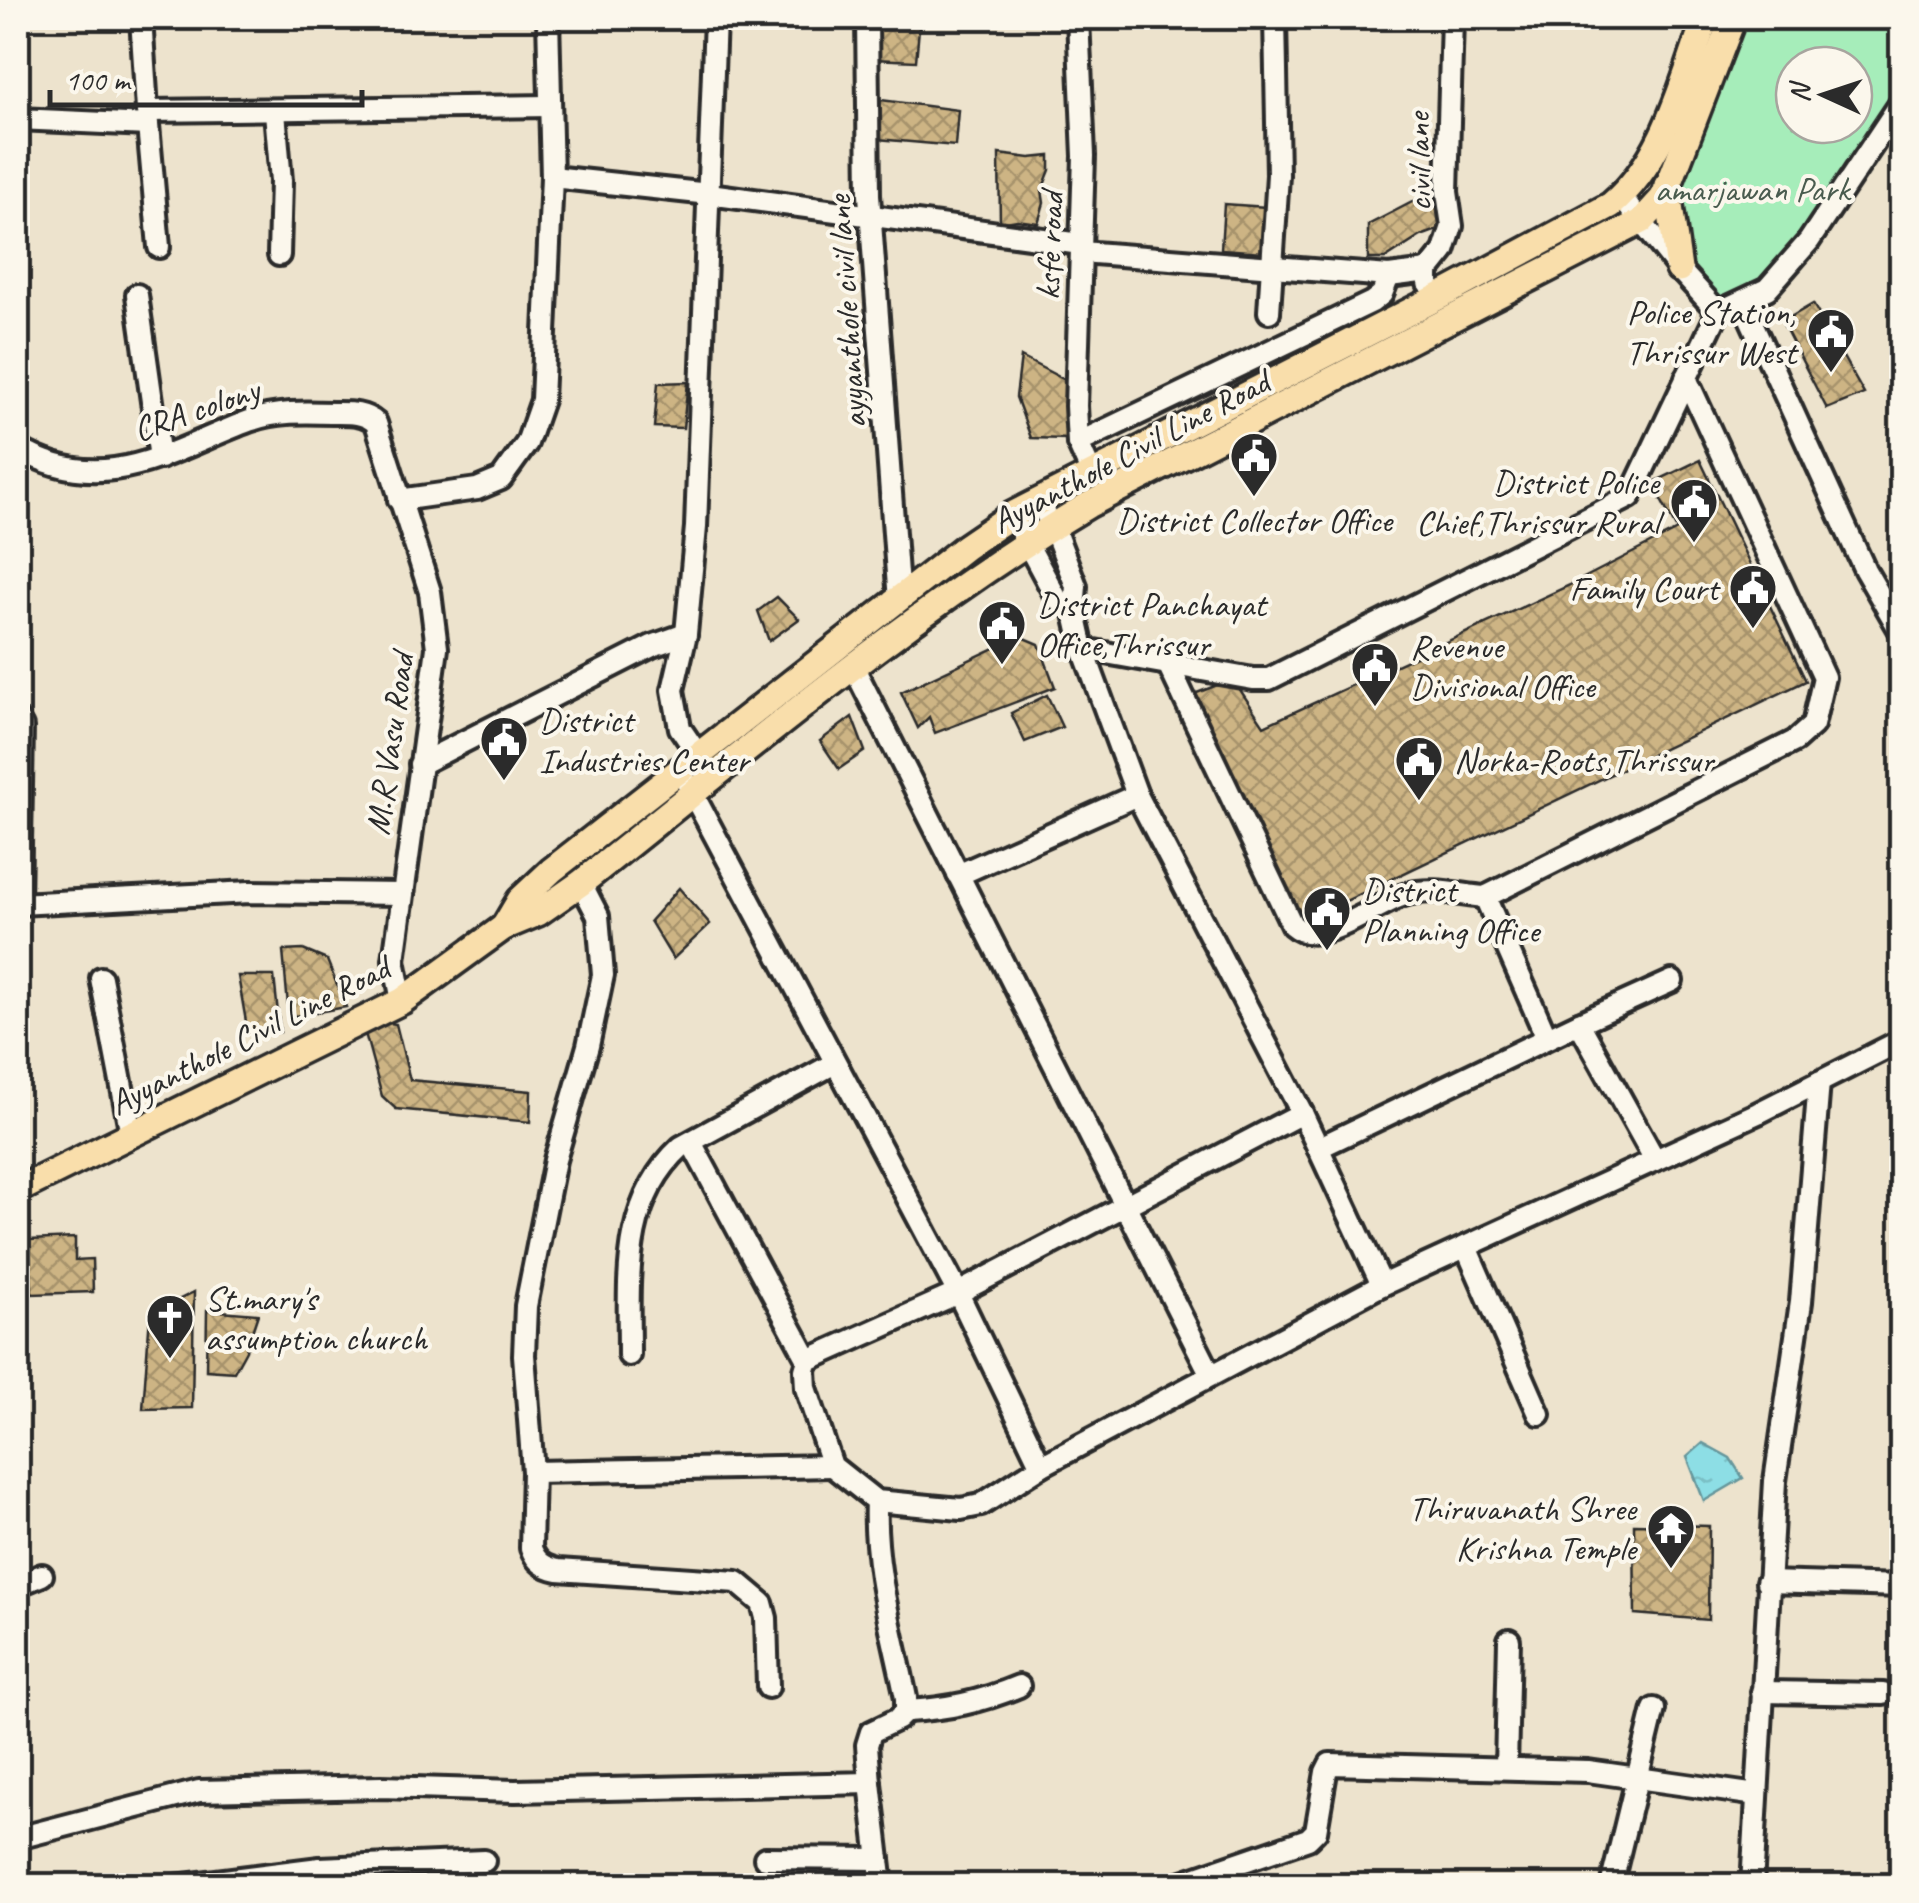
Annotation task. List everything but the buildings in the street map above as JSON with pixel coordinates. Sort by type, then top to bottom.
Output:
[{"type":"main road","name":"Ayyanthole Civil Line Road","points":[[504,927],[520,900],[552,870],[965,547],[1012,515],[1576,225],[1621,196],[1646,168],[1662,136],[1706,18]]},
{"type":"main road","name":"Ayyanthole Civil Line Road","points":[[18,1190],[402,1001],[504,927],[538,913],[581,884],[853,666],[1026,542],[1642,221],[1668,186],[1733,18]]},
{"type":"main road","points":[[1646,168],[1668,186],[1679,269]]},
{"type":"main road","points":[[1442,295],[1460,316]]},
{"type":"street","points":[[141,18],[142,120],[159,247]]},
{"type":"street","points":[[399,500],[477,488],[501,479],[527,443],[542,400],[552,177],[548,18]]},
{"type":"street","points":[[715,18],[696,527],[686,634],[676,670],[675,710],[695,792],[958,1293],[1042,1466]]},
{"type":"street","name":"ayyanthole civil lane","points":[[868,18],[871,218],[900,601]]},
{"type":"street","name":"ksfe road","points":[[1078,18],[1084,156],[1076,406],[1078,443],[1092,474]]},
{"type":"street","points":[[1269,312],[1278,176],[1276,18]]},
{"type":"street","name":"civil lane","points":[[1428,271],[1444,251],[1452,226],[1447,192],[1452,18]]},
{"type":"street","points":[[1083,648],[1253,679],[1282,674],[1630,497],[1718,312],[1767,289],[1809,241],[1902,101]]},
{"type":"street","points":[[18,119],[142,120],[275,112],[549,106]]},
{"type":"street","points":[[275,112],[281,182],[280,255]]},
{"type":"street","points":[[552,177],[709,194],[1081,248],[1388,276],[1428,271],[1442,295]]},
{"type":"street","points":[[1621,196],[1718,312]]},
{"type":"street","points":[[1078,443],[1372,302],[1382,294],[1388,276]]},
{"type":"street","points":[[137,295],[160,458]]},
{"type":"street","points":[[1743,302],[1866,570],[1902,634]]},
{"type":"street","points":[[1168,664],[1292,925],[1301,933],[1317,935],[1406,894],[1434,891],[1485,896],[1795,741],[1813,725],[1824,677],[1686,378]]},
{"type":"street","name":"CRA colony","points":[[18,448],[43,461],[82,470],[133,466],[267,416],[298,412],[356,414],[376,422],[399,500]]},
{"type":"street","name":"M.R Vasu Road","points":[[399,500],[430,592],[436,648],[394,960],[402,1001]]},
{"type":"street","points":[[1038,502],[1053,526],[1076,586],[1074,609],[1083,648],[1137,794],[1302,1114],[1382,1285]]},
{"type":"street","points":[[1012,515],[1057,599],[1074,609]]},
{"type":"street","points":[[420,764],[652,646],[686,634]]},
{"type":"street","points":[[853,666],[1211,1375]]},
{"type":"street","points":[[18,720],[22,727],[18,904],[250,892],[402,894]]},
{"type":"street","points":[[958,876],[1137,794]]},
{"type":"street","points":[[581,884],[598,916],[603,975],[588,1046],[554,1160],[526,1306],[524,1355],[533,1472],[530,1532],[535,1559],[546,1568],[558,1570],[737,1582],[762,1603],[768,1688]]},
{"type":"street","points":[[1485,896],[1546,1036]]},
{"type":"street","points":[[101,978],[130,1134]]},
{"type":"street","points":[[1318,1148],[1546,1036],[1672,981]]},
{"type":"street","points":[[1580,1023],[1655,1160]]},
{"type":"street","points":[[692,1144],[808,1360],[806,1388],[832,1466],[876,1502],[960,1509],[980,1505],[1042,1466],[1382,1285],[1655,1160],[1902,1040]]},
{"type":"street","points":[[629,1355],[633,1231],[638,1208],[660,1166],[681,1148],[835,1062]]},
{"type":"street","points":[[1752,1886],[1775,1481],[1801,1302],[1819,1082]]},
{"type":"street","points":[[808,1360],[958,1293],[1302,1114]]},
{"type":"street","points":[[1466,1247],[1539,1414]]},
{"type":"street","points":[[533,1472],[832,1466]]},
{"type":"street","points":[[876,1502],[876,1552],[906,1712]]},
{"type":"street","points":[[18,1585],[42,1575]]},
{"type":"street","points":[[1767,1582],[1902,1586]]},
{"type":"street","points":[[1506,1768],[1509,1640]]},
{"type":"street","points":[[882,1886],[867,1745],[870,1732],[906,1712],[962,1706],[1019,1686]]},
{"type":"street","points":[[1762,1692],[1883,1694]]},
{"type":"street","points":[[1611,1886],[1654,1709]]},
{"type":"street","points":[[1172,1886],[1308,1839],[1316,1831],[1330,1764],[1588,1770],[1756,1795]]},
{"type":"street","points":[[18,1838],[198,1791],[381,1787],[515,1792],[870,1783]]},
{"type":"street","points":[[765,1858],[879,1859]]},
{"type":"street","points":[[176,1886],[320,1868],[484,1861]]},
{"type":"green space","name":"amarjawan Park","points":[[1735,18],[1901,18],[1901,100],[1874,138],[1874,45],[1774,45],[1774,145],[1869,145],[1767,289],[1720,311],[1681,268],[1670,188]]},
{"type":"water","points":[[1703,1443],[1730,1458],[1743,1478],[1704,1501],[1687,1457]]},
{"type":"place","name":"Police Station, Thrissur West","points":[[1831,374]]},
{"type":"place","name":"District Collector Office","points":[[1254,498]]},
{"type":"place","name":"District Police Chief,Thrissur Rural","points":[[1694,544]]},
{"type":"place","name":"Family Court","points":[[1753,630]]},
{"type":"place","name":"District Panchayat Office,Thrissur","points":[[1002,666]]},
{"type":"place","name":"Revenue Divisional Office","points":[[1375,708]]},
{"type":"place","name":"District Industries Center","points":[[504,782]]},
{"type":"place","name":"Norka-Roots,Thrissur","points":[[1419,802]]},
{"type":"place","name":"District Planning Office","points":[[1327,952]]},
{"type":"place","name":"St.mary's assumption church","points":[[170,1360]]},
{"type":"place","name":"Thiruvanath Shree Krishna Temple","points":[[1671,1570]]}]
